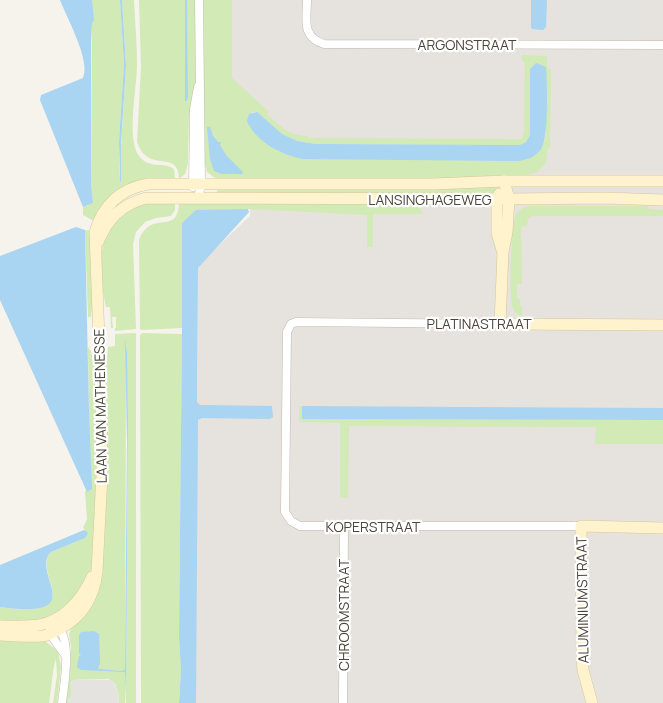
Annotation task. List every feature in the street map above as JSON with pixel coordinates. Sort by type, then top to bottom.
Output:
[{"type":"street","points":[[198,198],[194,109],[199,80],[200,0]]},
{"type":"street","name":"ARGONSTRAAT","points":[[307,0],[307,30],[310,37],[324,44],[663,45]]},
{"type":"street","points":[[503,252],[497,232],[497,199],[504,181]]},
{"type":"street","points":[[500,324],[503,252],[507,232],[509,199],[504,181]]},
{"type":"street","name":"LANSINGHAGEWEG","points":[[197,185],[663,181]]},
{"type":"street","name":"LAAN VAN MATHENESSE","points":[[0,636],[27,636],[53,628],[61,617],[80,599],[97,566],[102,465],[97,246],[95,232],[98,221],[116,197],[129,189],[148,184],[197,185]]},
{"type":"street","name":"LAAN VAN MATHENESSE","points":[[97,246],[106,225],[121,208],[146,198],[198,198]]},
{"type":"street","name":"LANSINGHAGEWEG","points":[[198,198],[604,198],[663,200]]},
{"type":"street","name":"PLATINASTRAAT","points":[[296,322],[663,325]]},
{"type":"street","name":"KOPERSTRAAT","points":[[296,322],[288,326],[286,332],[285,512],[291,521],[300,526],[580,526],[663,528]]},
{"type":"street","name":"CHROOMSTRAAT","points":[[343,703],[344,526]]},
{"type":"street","name":"ALUMINIUMSTRAAT","points":[[580,526],[583,670],[592,703]]},
{"type":"street","name":"LAAN VAN MATHENESSE","points":[[0,626],[53,628]]},
{"type":"street","points":[[53,628],[65,656],[66,673],[62,703]]},
{"type":"shaded area","points":[[183,0],[663,0],[663,703],[195,703],[198,265],[250,216],[251,169],[182,92]]},
{"type":"shaded area","points":[[558,0],[640,0],[641,39],[558,40]]},
{"type":"shaded area","points":[[76,679],[112,680],[115,683],[116,690],[118,690],[119,703],[68,703],[69,697],[71,697],[71,683]]},
{"type":"green space","points":[[92,0],[120,0],[124,64],[119,141],[119,181],[126,66],[122,0],[134,0],[137,65],[133,112],[135,148],[139,156],[148,163],[174,169],[175,181],[144,181],[92,220],[83,215],[83,207],[93,203],[91,183]]},
{"type":"green space","points":[[139,0],[185,0],[185,101],[188,96],[187,0],[195,0],[195,88],[189,116],[188,164],[185,174],[179,179],[178,170],[174,165],[148,157],[142,152],[137,142],[141,66]]},
{"type":"green space","points":[[204,0],[232,0],[232,78],[269,112],[267,114],[281,127],[309,138],[522,139],[524,131],[525,63],[522,60],[522,55],[547,56],[547,67],[551,70],[550,148],[547,149],[546,163],[537,172],[521,177],[451,180],[215,178],[207,172],[203,157]],"holes":[[[534,64],[546,67],[546,138],[538,153],[526,160],[290,156],[266,143],[249,124],[251,112],[257,112],[282,134],[297,141],[315,144],[520,145],[526,142],[530,135],[530,69]]]},
{"type":"green space","points":[[497,186],[494,194],[216,193],[220,187],[401,190]]},
{"type":"green space","points":[[179,200],[415,205],[420,208],[423,214],[373,214],[373,247],[367,247],[367,215],[248,209],[215,210],[182,223],[182,328],[142,330],[140,329],[139,240],[144,230],[151,225],[175,218],[178,212]]},
{"type":"green space","points":[[152,201],[175,201],[175,210],[171,216],[145,222],[136,232],[133,244],[136,329],[115,331],[116,317],[112,317],[113,328],[111,328],[110,307],[106,307],[101,280],[102,253],[110,229],[119,219],[139,205]]},
{"type":"green space","points":[[532,206],[648,206],[649,209],[663,210],[663,216],[532,216],[528,219],[527,226],[521,227],[522,284],[517,284],[517,298],[520,299],[520,305],[522,306],[522,317],[513,309],[511,299],[513,232],[516,215],[523,208]]},
{"type":"green space","points":[[85,230],[92,231],[94,293],[91,317],[88,317]]},
{"type":"green space","points":[[135,333],[136,703],[126,703],[128,417],[126,340],[125,703],[119,703],[116,685],[109,679],[77,679],[71,682],[71,697],[68,703],[66,703],[70,671],[71,647],[69,634],[71,628],[91,602],[104,360],[107,360],[108,347],[115,346],[115,334]]},
{"type":"green space","points":[[143,333],[182,334],[179,637],[181,671],[179,703],[141,703],[140,335]]},
{"type":"green space","points":[[88,347],[93,361],[95,361],[98,463],[95,542],[88,581],[82,592],[50,619],[0,624],[0,607],[28,609],[44,607],[51,600],[53,592],[47,570],[47,560],[51,552],[85,538],[85,530],[83,528],[87,519],[85,491],[90,491]]},
{"type":"green space","points":[[299,406],[302,406],[302,419],[663,420],[663,444],[595,444],[596,427],[349,426],[348,498],[340,497],[340,423],[299,422]]},
{"type":"green space","points":[[0,639],[42,639],[58,651],[61,667],[57,703],[53,703],[57,675],[56,659],[49,703],[0,703]]},
{"type":"water","points":[[60,0],[92,0],[94,20],[92,23],[91,42],[91,183],[93,203],[83,207],[40,100],[41,95],[83,78],[85,71],[81,51]]},
{"type":"water","points":[[120,0],[122,0],[126,66],[120,182],[119,141],[124,64]]},
{"type":"water","points":[[185,0],[187,0],[187,101],[185,101]]},
{"type":"water","points":[[531,0],[547,0],[546,27],[543,30],[532,29],[531,27]]},
{"type":"water","points":[[536,63],[546,67],[547,110],[544,143],[537,154],[521,161],[302,159],[285,154],[270,146],[256,135],[247,121],[249,114],[257,112],[282,134],[297,141],[315,144],[520,145],[526,142],[530,135],[530,69]]},
{"type":"water","points":[[207,127],[210,127],[213,136],[218,142],[221,142],[220,145],[226,155],[243,172],[242,174],[222,174],[214,171],[210,159]]},
{"type":"water","points":[[248,209],[249,212],[198,268],[197,402],[200,405],[272,406],[273,417],[270,419],[202,418],[198,420],[196,703],[179,703],[181,671],[179,637],[182,223],[196,210]]},
{"type":"water","points":[[76,227],[85,230],[92,489],[87,492],[0,300],[0,256]]},
{"type":"water","points":[[125,339],[128,417],[126,703],[125,672],[81,670],[77,667],[79,656],[81,655],[79,653],[79,635],[81,632],[94,631],[99,634],[100,663],[98,669],[125,670],[127,442]]},
{"type":"water","points":[[302,406],[663,408],[663,420],[302,419]]},
{"type":"water","points":[[84,530],[88,533],[85,538],[51,552],[46,561],[52,601],[45,607],[28,609],[0,607],[0,565]]}]
